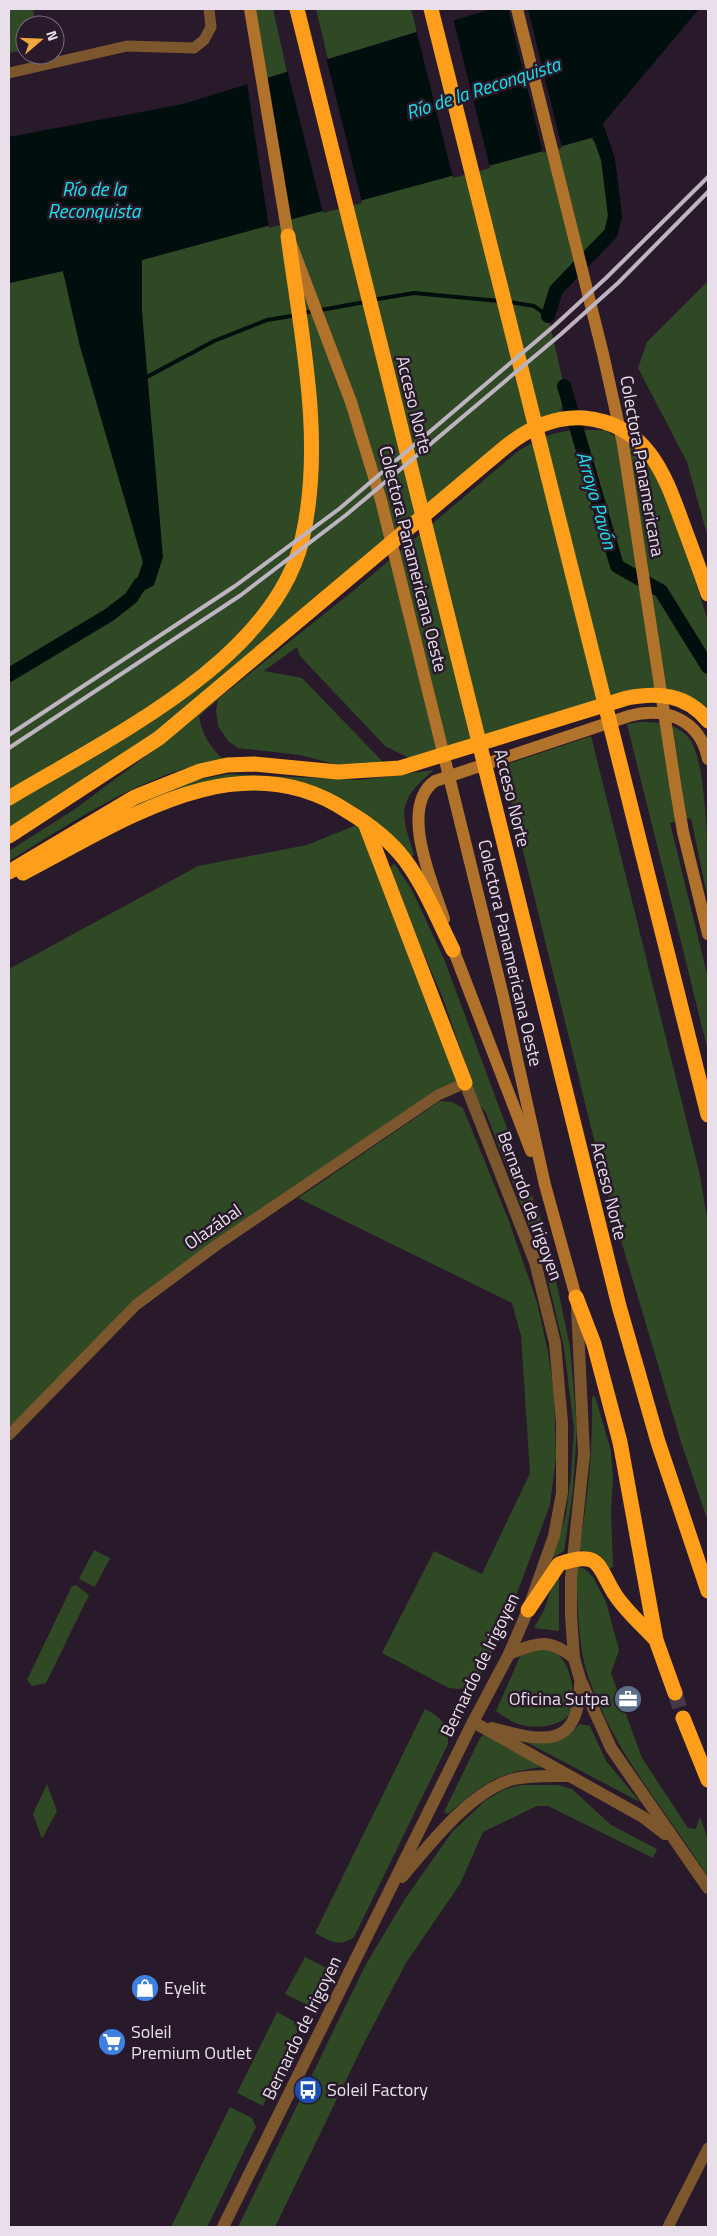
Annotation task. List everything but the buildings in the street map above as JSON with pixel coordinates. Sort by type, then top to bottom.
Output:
[{"type":"highway","name":"Acceso Norte","points":[[297,9],[621,1315],[658,1442],[708,1591]]},
{"type":"highway","points":[[431,9],[708,1115]]},
{"type":"highway","points":[[9,798],[151,712],[193,682],[235,647],[256,625],[271,606],[289,576],[301,542],[306,520],[310,439],[307,384],[288,236]]},
{"type":"highway","points":[[9,836],[159,738],[512,441],[534,428],[560,420],[591,419],[625,431],[640,442],[656,462],[670,489],[708,594]]},
{"type":"highway","points":[[9,872],[135,797],[184,776],[215,767],[238,764],[273,765],[338,772],[400,768],[627,698],[650,694],[680,699],[694,708],[708,721]]},
{"type":"highway","points":[[9,881],[146,810],[186,794],[223,785],[256,782],[302,789],[341,806],[391,844],[405,860],[419,883],[453,950]]},
{"type":"highway","points":[[364,822],[465,1083]]},
{"type":"highway","points":[[576,1297],[594,1344],[620,1442],[656,1640],[675,1693]]},
{"type":"highway","points":[[528,1610],[550,1574],[559,1564],[587,1558],[596,1562],[605,1573],[616,1597],[656,1640]]},
{"type":"highway","points":[[684,1718],[708,1780]]},
{"type":"main road","name":"Colectora Panamericana","points":[[517,9],[603,354],[623,444],[683,832],[708,934]]},
{"type":"main road","name":"Colectora Panamericana Oeste","points":[[251,15],[288,236],[351,402],[371,463],[503,996],[545,1185],[576,1297]]},
{"type":"main road","points":[[545,1185],[453,950],[418,826],[419,804],[430,784],[450,775],[629,716],[646,713],[667,714],[685,721],[702,740],[708,759]]},
{"type":"street","points":[[9,72],[127,46],[194,48],[204,40],[211,28],[209,9]]},
{"type":"street","name":"Olazábal","points":[[9,1434],[136,1305],[218,1244],[438,1095],[465,1083]]},
{"type":"street","name":"Bernardo de Irigoyen","points":[[223,2227],[473,1722],[509,1654],[528,1610],[554,1536],[562,1493],[562,1423],[555,1343],[535,1262],[465,1083]]},
{"type":"street","name":"Colectora Panamericana Oeste","points":[[576,1297],[584,1454],[581,1504],[572,1560],[571,1616],[574,1658],[580,1679],[611,1748],[708,1888]]},
{"type":"street","points":[[509,1654],[540,1643],[560,1646],[574,1658]]},
{"type":"street","points":[[473,1722],[530,1736],[550,1738],[566,1730],[577,1716],[580,1679]]},
{"type":"street","points":[[473,1722],[643,1817],[675,1841]]},
{"type":"street","points":[[388,1895],[445,1826],[497,1786],[513,1780],[535,1776],[570,1776]]},
{"type":"street","points":[[668,2227],[708,2148]]},
{"type":"green space","points":[[9,9],[33,9],[34,15],[15,15],[15,52],[9,53]]},
{"type":"green space","points":[[252,9],[273,9],[287,72],[263,80]]},
{"type":"green space","points":[[316,9],[411,9],[417,32],[328,59]]},
{"type":"green space","points":[[591,138],[608,159],[615,216],[611,233],[556,290],[548,316],[564,386],[560,420],[544,424],[216,693],[9,836],[9,283],[63,271],[80,346],[143,562],[131,597],[154,585],[142,312],[142,260]]},
{"type":"green space","points":[[708,281],[708,538],[687,462],[638,368],[647,342]]},
{"type":"green space","points":[[581,430],[605,430],[639,451],[661,480],[676,518],[708,622],[708,714],[684,695],[677,692],[640,690],[411,759],[385,746],[300,656],[297,647],[264,671],[302,678],[384,763],[346,767],[300,755],[238,748],[228,741],[218,726],[216,710],[218,700],[199,716],[207,739],[223,759],[166,775],[138,787],[85,814],[9,861],[9,851],[75,809],[154,750],[353,591],[517,452],[533,442],[548,436]]},
{"type":"green space","points":[[641,722],[667,724],[679,729],[689,738],[695,750],[700,769],[706,816],[708,900],[691,818],[670,823],[708,978],[708,1051],[627,724]]},
{"type":"green space","points":[[591,736],[699,1171],[708,1223],[708,1522],[681,1442],[609,1200],[502,766]]},
{"type":"green space","points":[[434,770],[413,790],[405,808],[406,828],[414,855],[411,856],[386,830],[356,807],[306,786],[272,779],[250,776],[210,782],[129,811],[122,811],[182,783],[228,774],[360,780]]},
{"type":"green space","points":[[364,822],[465,1083],[137,1305],[9,1435],[9,969],[198,866],[307,845]]},
{"type":"green space","points":[[394,863],[412,890],[444,959],[546,1233],[570,1347],[577,1427],[573,1490],[564,1551],[552,1558],[566,1514],[574,1429],[564,1348],[545,1268],[486,1113],[473,1096],[465,1062],[442,996],[404,908],[390,868]]},
{"type":"green space","points":[[440,1101],[452,1102],[463,1108],[507,1216],[537,1302],[548,1352],[554,1393],[556,1457],[550,1505],[504,1628],[480,1675],[472,1685],[460,1689],[449,1688],[382,1653],[434,1551],[482,1574],[530,1473],[521,1336],[512,1303],[298,1198]]},
{"type":"green space","points":[[595,1396],[611,1451],[613,1479],[611,1509],[613,1567],[608,1569],[591,1552],[579,1550],[589,1474],[592,1436],[592,1397]]},
{"type":"green space","points":[[94,1550],[110,1558],[95,1587],[79,1579]]},
{"type":"green space","points":[[576,1566],[585,1569],[593,1577],[606,1602],[619,1650],[611,1673],[642,1758],[688,1828],[696,1829],[700,1817],[708,1839],[708,1877],[626,1755],[611,1730],[599,1704],[584,1663],[579,1621]]},
{"type":"green space","points":[[559,1576],[559,1631],[534,1628],[545,1608],[555,1577]]},
{"type":"green space","points":[[76,1585],[89,1595],[46,1683],[32,1686],[27,1680],[72,1586]]},
{"type":"green space","points":[[549,1648],[562,1659],[569,1673],[574,1698],[572,1711],[561,1721],[546,1726],[537,1727],[515,1723],[496,1711],[522,1652]]},
{"type":"green space","points":[[425,1709],[443,1722],[447,1732],[448,1744],[354,1937],[339,1943],[330,1941],[315,1933]]},
{"type":"green space","points":[[580,1724],[590,1726],[606,1761],[640,1802],[526,1742],[556,1741],[573,1731]]},
{"type":"green space","points":[[484,1735],[542,1767],[512,1773],[490,1782],[448,1814],[444,1812],[480,1738]]},
{"type":"green space","points":[[47,1784],[57,1811],[42,1839],[33,1814]]},
{"type":"green space","points":[[520,1785],[558,1785],[572,1789],[611,1825],[657,1849],[653,1858],[548,1806],[537,1806],[483,1832],[460,1884],[406,1963],[364,2043],[275,2227],[238,2227],[365,1966],[405,1899],[452,1832],[486,1800],[503,1790]]},
{"type":"green space","points":[[305,1957],[330,1970],[316,2006],[312,2007],[285,1994]]},
{"type":"green space","points":[[277,2012],[295,2022],[298,2030],[263,2106],[237,2093]]},
{"type":"green space","points":[[230,2107],[252,2118],[256,2127],[207,2227],[171,2227]]},
{"type":"water","name":"Río de la Reconquista","points":[[491,9],[699,9],[591,138],[142,260],[142,312],[163,557],[154,585],[131,598],[143,562],[80,346],[63,271],[9,283],[9,137],[183,104]]},
{"type":"pier","points":[[508,9],[528,9],[562,148],[543,153]]},
{"type":"pier","points":[[453,18],[490,168],[453,178],[416,29]]},
{"type":"pier","points":[[326,57],[362,203],[323,213],[287,69]]},
{"type":"pier","points":[[262,77],[288,223],[269,228],[247,82]]},
{"type":"waterway","name":"Arroyo Pavón","points":[[548,316],[556,290],[611,233],[615,216],[608,159],[592,114]]},
{"type":"waterway","points":[[372,300],[414,293],[499,301]]},
{"type":"waterway","points":[[304,313],[365,302]]},
{"type":"waterway","points":[[509,302],[534,306],[548,316]]},
{"type":"waterway","points":[[145,378],[214,341],[267,320],[297,315]]},
{"type":"waterway","name":"Arroyo Pavón","points":[[564,386],[617,566],[661,591],[708,667]]},
{"type":"waterway","points":[[9,675],[109,615],[131,598],[140,584]]},
{"type":"tunnel","points":[[675,1693],[683,1718]]},
{"type":"railway","points":[[9,735],[235,586],[339,509],[554,326],[606,278],[708,177]]},
{"type":"railway","points":[[9,748],[241,595],[346,515],[560,335],[618,283],[708,192]]},
{"type":"place","name":"Oficina Sutpa","points":[[628,1699]]},
{"type":"place","name":"Eyelit","points":[[145,1988]]},
{"type":"place","name":"Soleil Premium Outlet","points":[[112,2042]]},
{"type":"place","name":"Soleil Factory","points":[[308,2090]]}]
